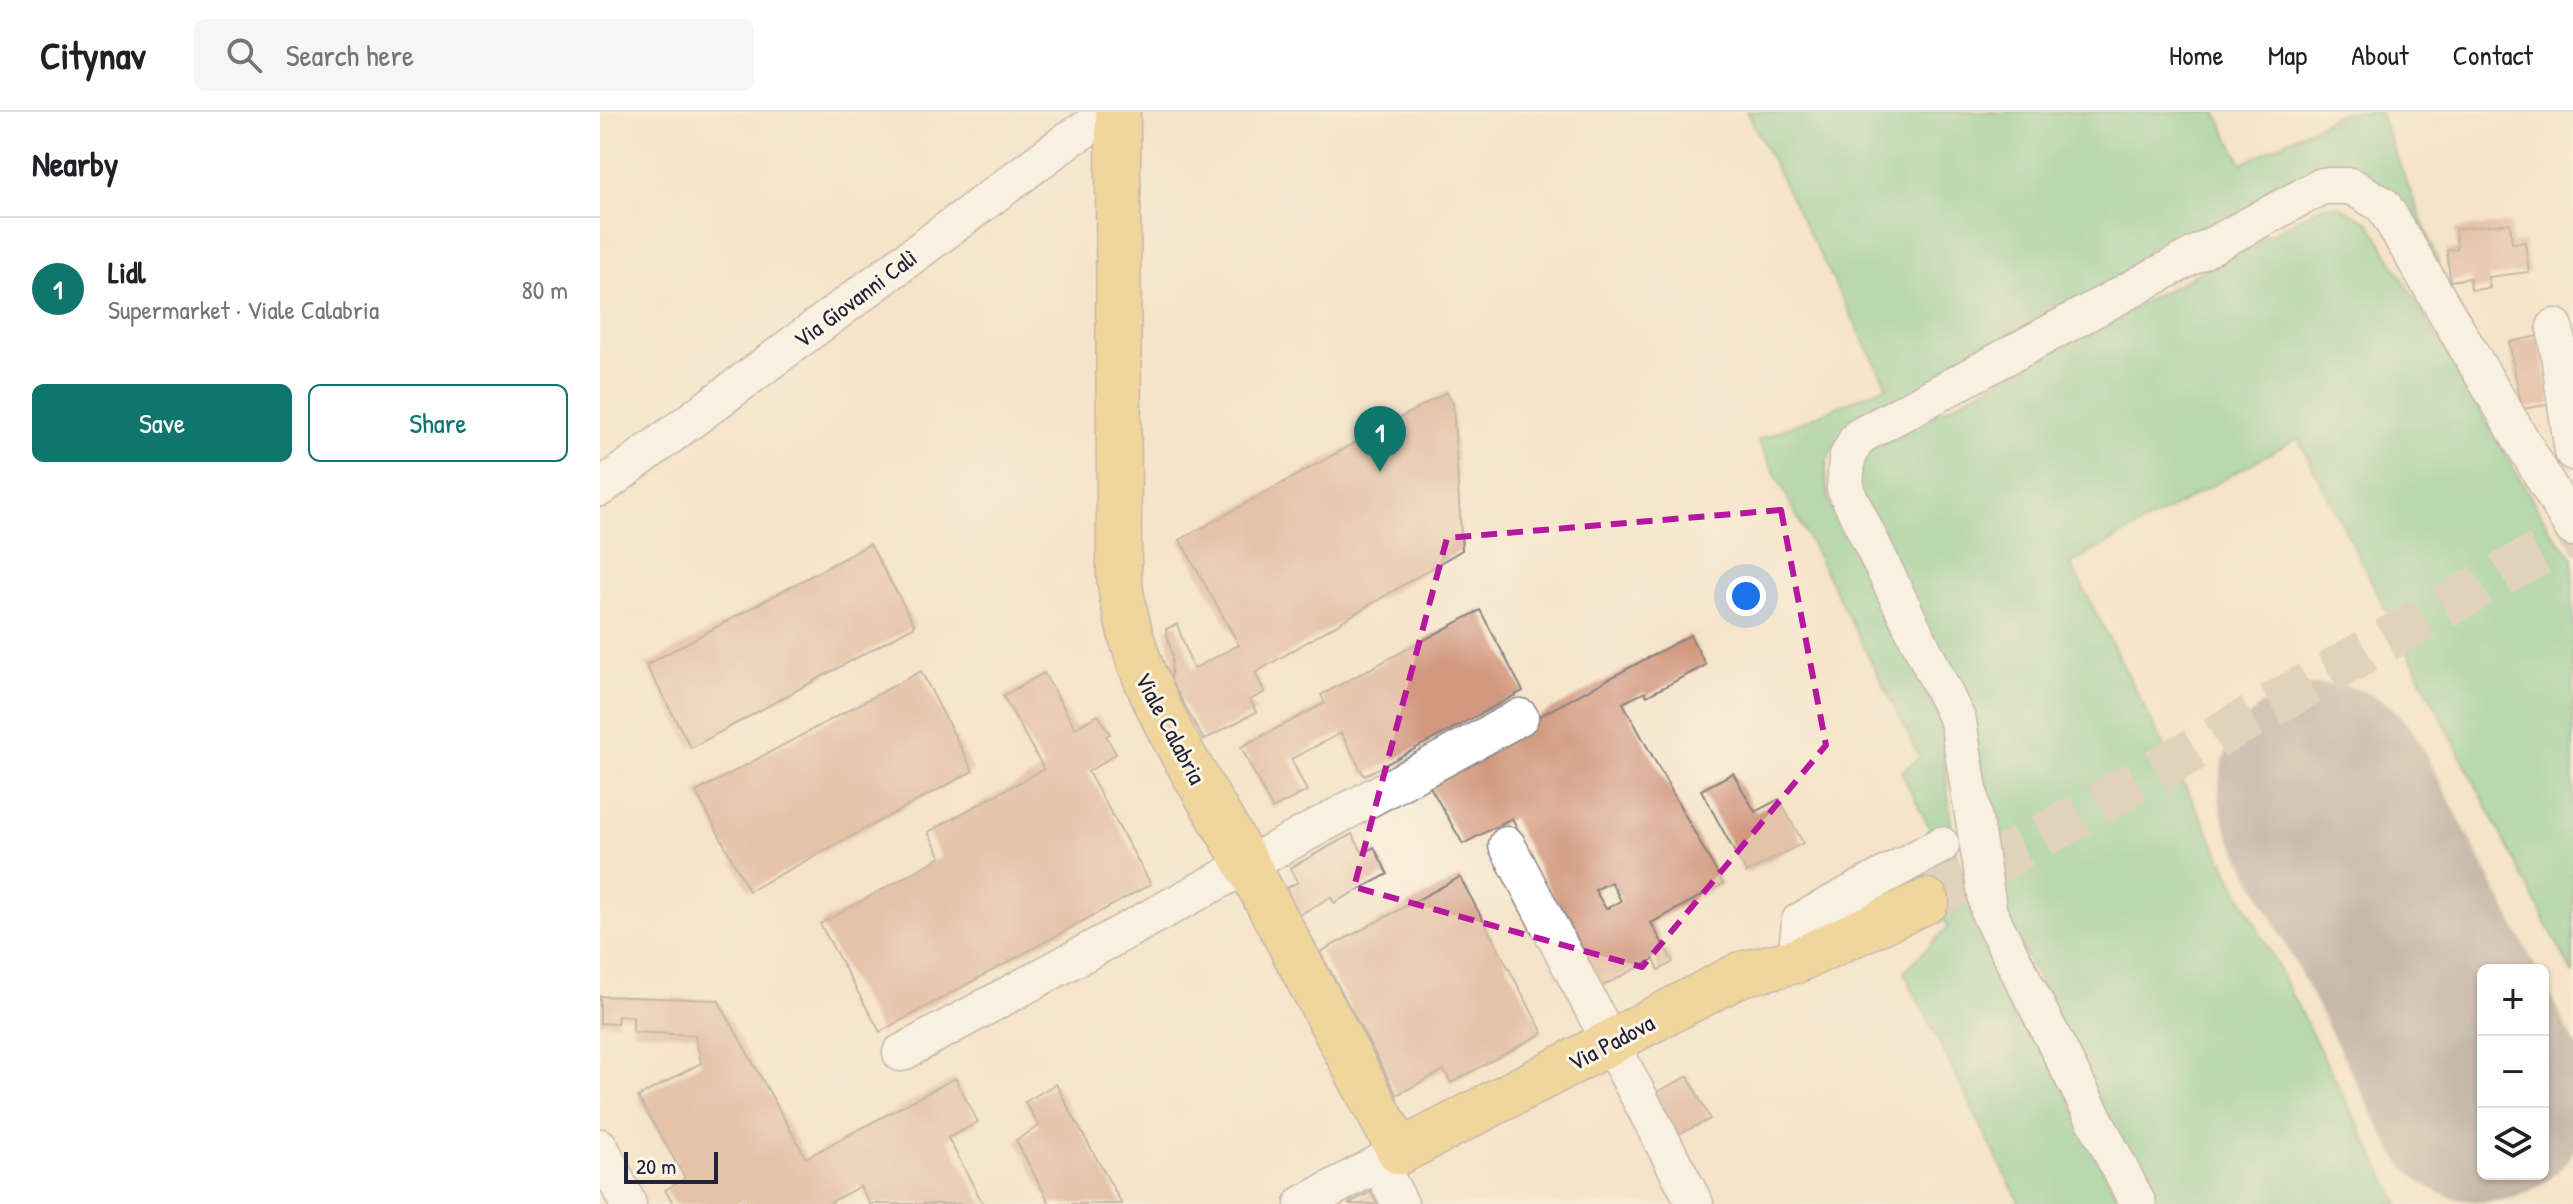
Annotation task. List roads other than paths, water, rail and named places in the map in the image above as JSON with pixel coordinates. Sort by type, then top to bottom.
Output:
[{"type":"main road","name":"Viale Calabria","points":[[1118,112],[1119,576],[1133,652],[1154,704],[1248,866],[1389,1158]]},
{"type":"main road","name":"Via Padova","points":[[1389,1158],[1741,974],[1796,961],[1927,901]]},
{"type":"street","name":"Via Giovanni Calì","points":[[600,488],[1055,149],[1112,112]]},
{"type":"street","points":[[2138,1204],[1989,913],[1958,721],[1845,489],[1847,458],[1858,437],[2322,186],[2351,186],[2383,205],[2573,528]]},
{"type":"street","points":[[2555,327],[2573,452]]},
{"type":"street","points":[[901,1053],[1520,717]]},
{"type":"street","points":[[1507,845],[1695,1204]]},
{"type":"street","points":[[1796,961],[1800,921],[1941,845]]},
{"type":"street","points":[[600,1147],[628,1204]]},
{"type":"street","points":[[1389,1158],[1400,1204]]},
{"type":"street","name":"Via Padova","points":[[1303,1204],[1389,1158]]},
{"type":"tunnel","points":[[1927,901],[2573,534]]},
{"type":"place","name":"Lidl","points":[[1380,472]]}]
